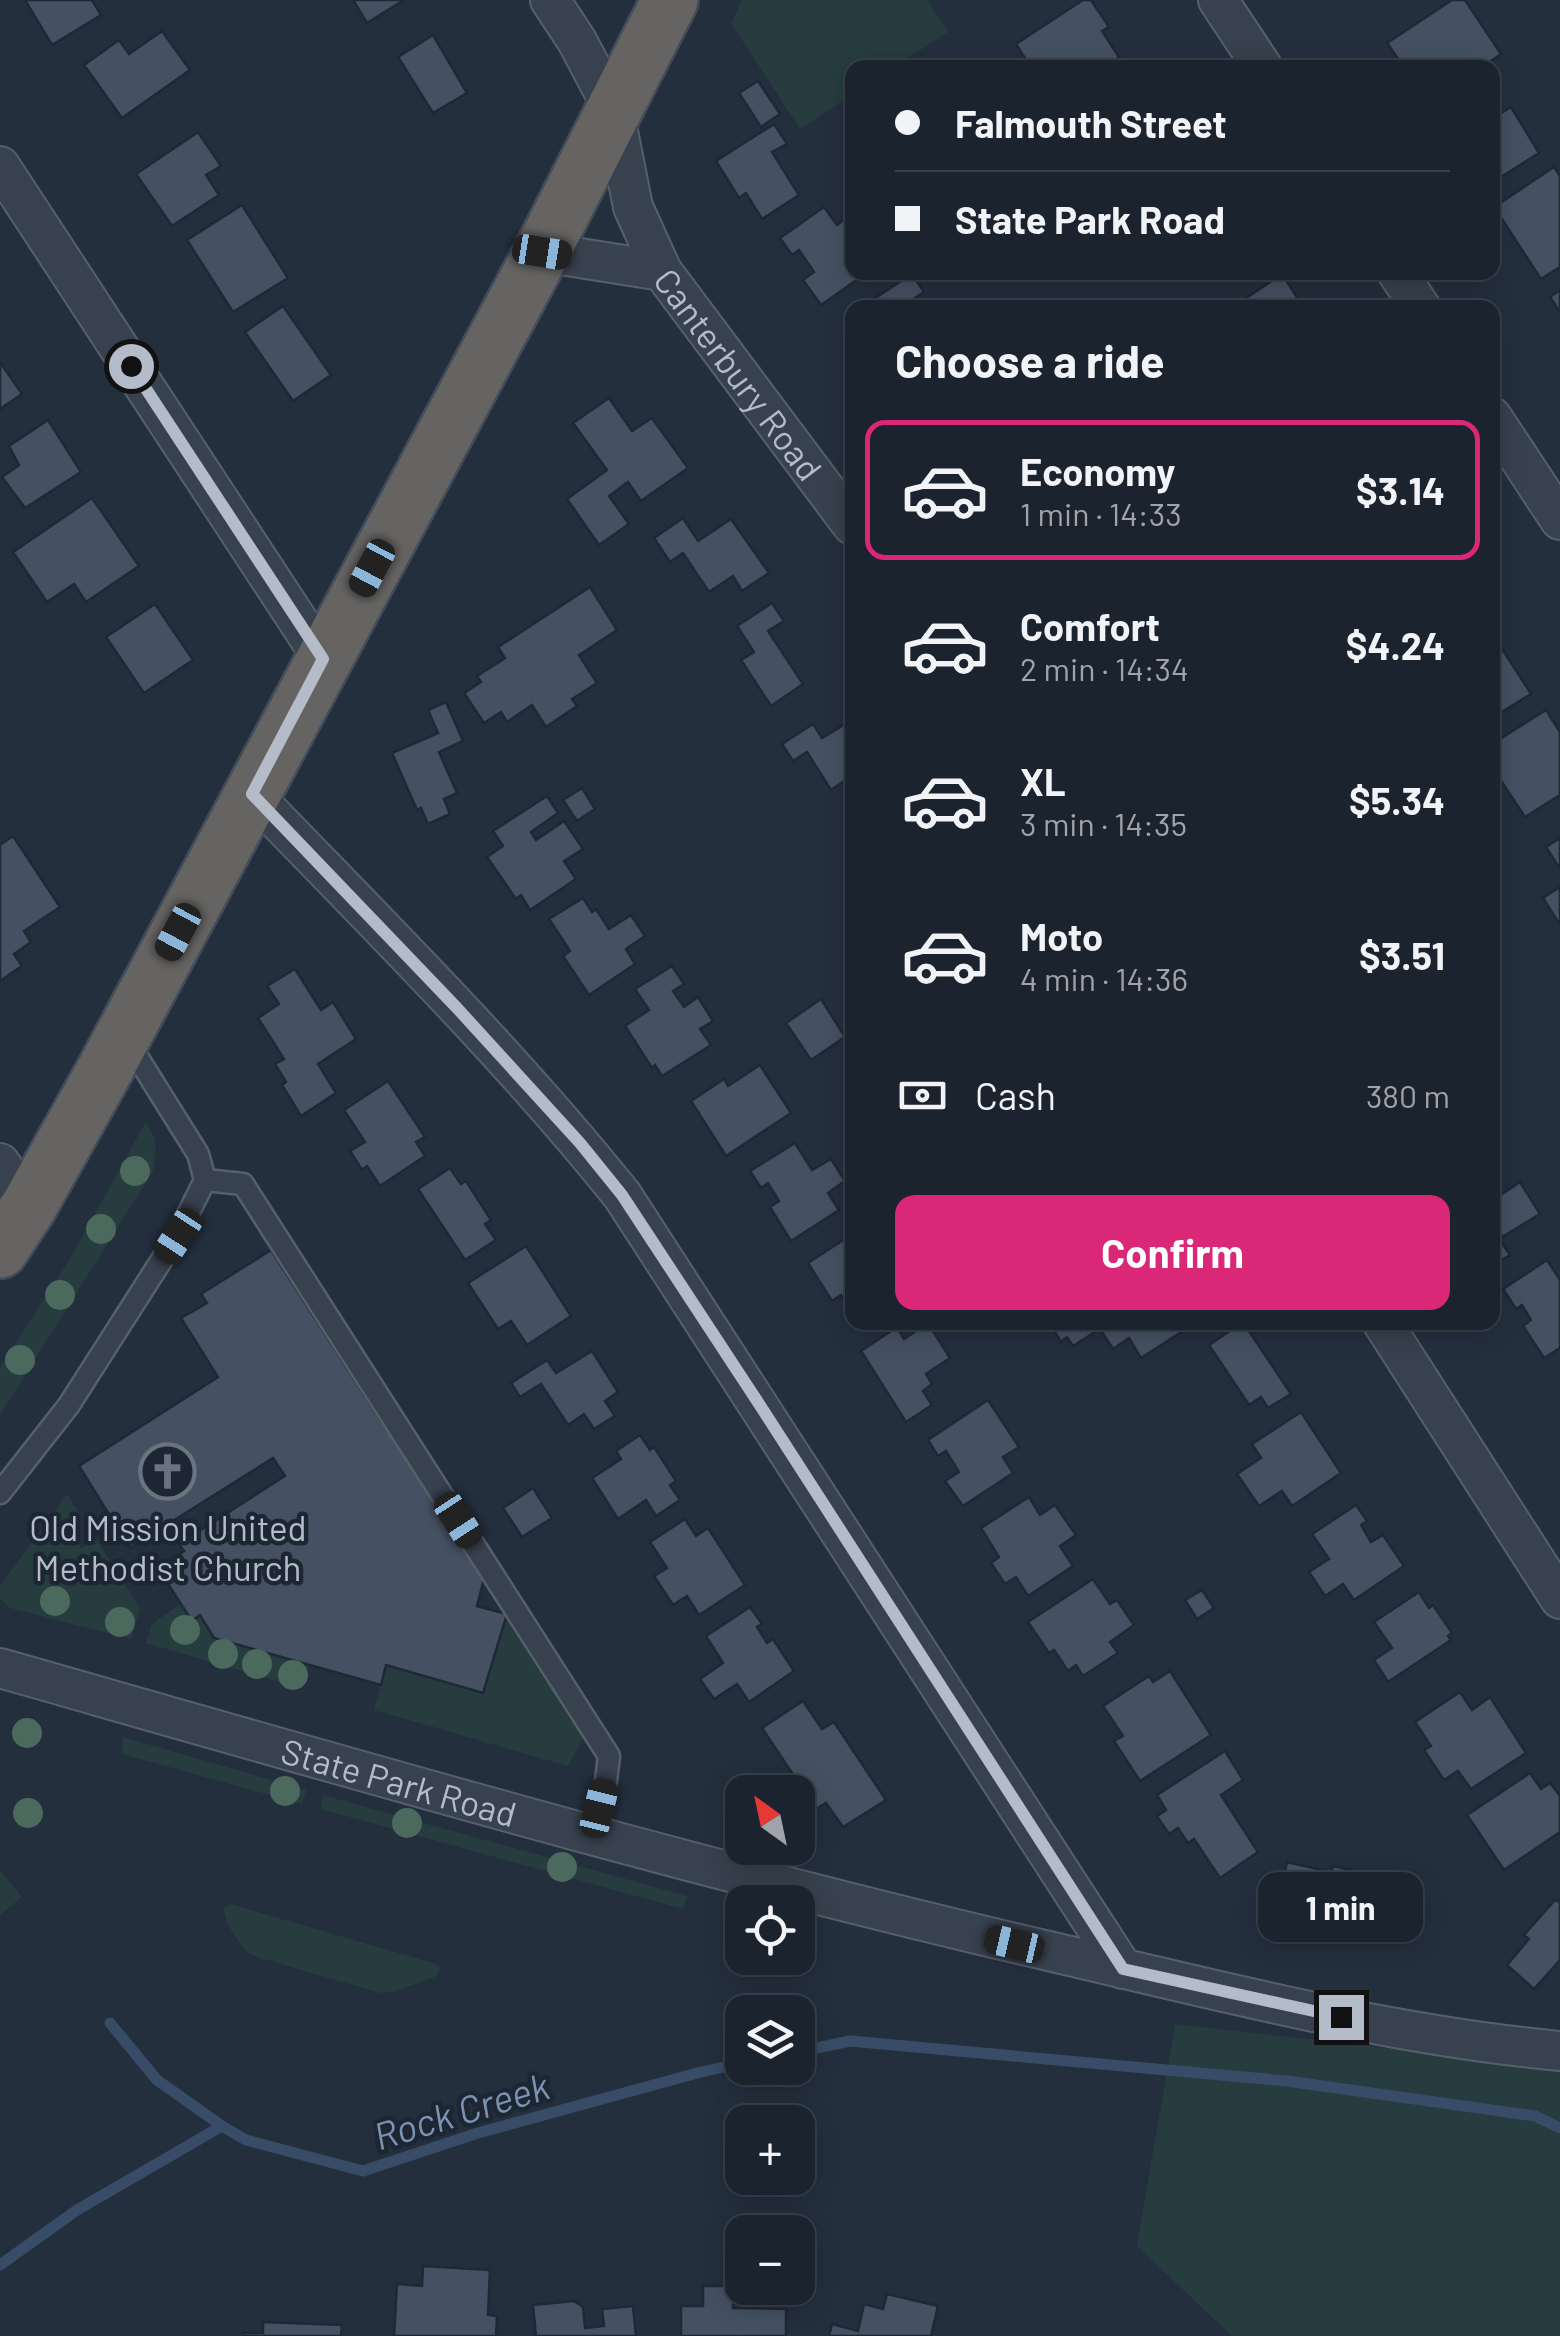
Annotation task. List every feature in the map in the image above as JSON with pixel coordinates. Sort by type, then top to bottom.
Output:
[{"type":"highway","points":[[10,1206],[124,1035],[542,252],[670,0]]},
{"type":"street","points":[[550,0],[614,111],[633,206],[662,271]]},
{"type":"street","points":[[1218,0],[1258,60]]},
{"type":"street","points":[[0,166],[323,659]]},
{"type":"street","name":"Canterbury Road","points":[[542,252],[662,271],[845,516]]},
{"type":"street","points":[[1500,429],[1560,520]]},
{"type":"street","points":[[252,794],[470,1021],[622,1195],[1123,1969]]},
{"type":"street","points":[[1387,1330],[1560,1598]]},
{"type":"street","name":"State Park Road","points":[[0,1668],[592,1836],[869,1910],[1378,2025],[1560,2051]]},
{"type":"lane","points":[[0,1492],[69,1404],[178,1236],[204,1180],[198,1154],[124,1035]]},
{"type":"lane","points":[[204,1180],[243,1184],[609,1756],[592,1836]]},
{"type":"green space","points":[[742,0],[927,0],[948,32],[905,60],[845,60],[845,100],[800,129],[731,23]]},
{"type":"green space","points":[[145,1123],[154,1139],[153,1171],[0,1415],[0,1368],[73,1254]]},
{"type":"green space","points":[[67,1494],[79,1513],[65,1526],[81,1548],[96,1539],[140,1609],[131,1639],[10,1608],[0,1598],[0,1586]]},
{"type":"green space","points":[[181,1604],[191,1620],[200,1615],[214,1638],[309,1665],[301,1688],[146,1643],[152,1624]]},
{"type":"green space","points":[[507,1614],[585,1734],[568,1766],[374,1710],[386,1665],[483,1693]]},
{"type":"green space","points":[[123,1737],[306,1790],[302,1804],[122,1754]]},
{"type":"green space","points":[[323,1795],[687,1896],[683,1909],[321,1809]]},
{"type":"green space","points":[[0,1870],[22,1897],[0,1915]]},
{"type":"green space","points":[[230,1904],[440,1967],[437,1976],[380,1993],[251,1955],[237,1940],[227,1920],[224,1908]]},
{"type":"green space","points":[[1175,2024],[1560,2068],[1560,2336],[1232,2336],[1137,2246]]},
{"type":"building","points":[[25,0],[92,0],[101,15],[52,45]]},
{"type":"building","points":[[353,0],[404,0],[367,23]]},
{"type":"building","points":[[1083,0],[1091,0],[1109,27],[1102,31],[1119,57],[1026,60],[1016,44]]},
{"type":"building","points":[[1452,0],[1465,0],[1501,54],[1492,60],[1399,60],[1387,43]]},
{"type":"building","points":[[162,31],[190,70],[122,118],[84,65],[119,40],[129,54]]},
{"type":"building","points":[[433,35],[467,93],[433,113],[398,57]]},
{"type":"building","points":[[758,81],[780,114],[761,127],[739,93]]},
{"type":"building","points":[[1511,107],[1539,153],[1500,178],[1500,114]]},
{"type":"building","points":[[774,124],[787,144],[772,152],[799,195],[762,219],[746,193],[739,198],[716,161]]},
{"type":"building","points":[[198,132],[221,166],[206,175],[219,195],[172,226],[136,174]]},
{"type":"building","points":[[1554,167],[1560,176],[1560,267],[1541,279],[1500,216],[1500,203]]},
{"type":"building","points":[[242,205],[288,278],[233,312],[187,240]]},
{"type":"building","points":[[824,207],[837,225],[845,219],[845,280],[857,280],[821,305],[803,280],[814,272],[799,250],[792,255],[780,238]]},
{"type":"building","points":[[903,280],[916,280],[924,292],[912,300],[872,300]]},
{"type":"building","points":[[1273,280],[1286,280],[1299,300],[1243,300]]},
{"type":"building","points":[[1560,290],[1560,312],[1550,297]]},
{"type":"building","points":[[283,306],[331,375],[293,401],[245,332]]},
{"type":"building","points":[[0,362],[22,394],[0,409]]},
{"type":"building","points":[[609,398],[632,431],[652,418],[688,468],[641,501],[628,482],[609,496],[629,524],[599,545],[567,499],[607,470],[573,423]]},
{"type":"building","points":[[48,420],[81,472],[25,508],[2,477],[19,465],[9,446]]},
{"type":"building","points":[[92,498],[139,566],[86,602],[74,584],[47,602],[13,552]]},
{"type":"building","points":[[683,518],[698,541],[731,519],[769,573],[742,591],[733,576],[709,592],[683,553],[670,562],[654,538]]},
{"type":"building","points":[[590,587],[617,630],[579,655],[597,683],[572,699],[577,706],[546,727],[532,705],[507,722],[501,712],[484,723],[464,693],[481,682],[477,676],[505,658],[498,647]]},
{"type":"building","points":[[772,603],[784,621],[768,631],[803,684],[771,706],[741,660],[754,652],[737,626]]},
{"type":"building","points":[[155,604],[193,660],[144,693],[106,637]]},
{"type":"building","points":[[1500,646],[1531,694],[1500,713]]},
{"type":"building","points":[[446,702],[463,741],[439,752],[457,793],[444,799],[450,814],[428,824],[421,808],[417,810],[392,753],[438,733],[428,710]]},
{"type":"building","points":[[1546,710],[1560,732],[1560,795],[1525,817],[1500,779],[1500,739]]},
{"type":"building","points":[[813,724],[822,738],[845,724],[845,780],[831,790],[807,752],[793,761],[782,744]]},
{"type":"building","points":[[582,788],[595,809],[577,821],[563,800]]},
{"type":"building","points":[[547,796],[558,813],[531,832],[536,840],[564,821],[583,849],[564,861],[576,879],[530,910],[521,895],[516,899],[487,857],[503,846],[493,831]]},
{"type":"building","points":[[13,836],[60,907],[24,931],[31,942],[14,954],[22,966],[0,981],[0,845]]},
{"type":"building","points":[[1560,838],[1560,869],[1546,847]]},
{"type":"building","points":[[1560,887],[1560,925],[1543,898]]},
{"type":"building","points":[[583,898],[609,929],[631,915],[645,936],[626,949],[635,964],[589,995],[563,956],[570,951],[549,919]]},
{"type":"building","points":[[672,966],[684,984],[673,991],[684,1007],[698,997],[713,1021],[700,1029],[711,1045],[662,1076],[655,1065],[652,1068],[625,1026],[649,1010],[635,989]]},
{"type":"building","points":[[295,969],[321,1010],[333,1002],[356,1039],[318,1064],[336,1093],[301,1116],[282,1085],[286,1082],[275,1064],[284,1059],[258,1018],[279,1004],[267,986]]},
{"type":"building","points":[[821,999],[845,1037],[811,1060],[786,1023]]},
{"type":"building","points":[[760,1065],[791,1113],[726,1156],[691,1101],[724,1079],[728,1086]]},
{"type":"building","points":[[388,1081],[425,1137],[416,1142],[425,1156],[380,1186],[367,1166],[362,1170],[350,1151],[365,1142],[344,1110]]},
{"type":"building","points":[[795,1143],[812,1170],[831,1159],[845,1181],[828,1193],[839,1210],[791,1241],[770,1207],[779,1201],[768,1183],[761,1188],[750,1171]]},
{"type":"building","points":[[450,1168],[461,1184],[466,1181],[491,1220],[485,1224],[496,1240],[465,1260],[418,1189]]},
{"type":"building","points":[[1520,1182],[1540,1214],[1500,1238],[1500,1195]]},
{"type":"building","points":[[845,1239],[845,1302],[841,1295],[832,1301],[808,1263]]},
{"type":"building","points":[[1500,1240],[1510,1255],[1500,1261]]},
{"type":"building","points":[[526,1246],[571,1316],[527,1345],[511,1321],[498,1329],[468,1283]]},
{"type":"building","name":"Old Mission United Methodist Church","points":[[271,1250],[381,1421],[387,1416],[486,1571],[477,1606],[507,1614],[483,1693],[386,1665],[381,1685],[214,1638],[200,1615],[192,1621],[157,1567],[184,1551],[179,1544],[285,1476],[273,1458],[130,1548],[79,1466],[218,1377],[181,1318],[207,1303],[201,1294]]},
{"type":"building","points":[[1547,1260],[1560,1280],[1560,1348],[1544,1358],[1523,1326],[1531,1320],[1522,1305],[1516,1309],[1503,1289]]},
{"type":"building","points":[[892,1330],[899,1330],[904,1339],[918,1330],[932,1330],[950,1358],[926,1374],[932,1384],[923,1391],[932,1405],[906,1422],[861,1351]]},
{"type":"building","points":[[1054,1330],[1098,1330],[1073,1346],[1067,1337],[1061,1342]]},
{"type":"building","points":[[1101,1330],[1185,1330],[1141,1358],[1129,1338],[1113,1349]]},
{"type":"building","points":[[1231,1330],[1248,1330],[1291,1394],[1268,1408],[1261,1397],[1249,1405],[1209,1345]]},
{"type":"building","points":[[592,1351],[618,1392],[605,1401],[615,1416],[594,1429],[584,1414],[568,1425],[541,1384],[520,1397],[511,1383],[547,1360],[556,1373]]},
{"type":"building","points":[[988,1400],[1019,1447],[1003,1457],[1013,1473],[963,1506],[945,1481],[959,1472],[946,1451],[938,1456],[928,1440]]},
{"type":"building","points":[[1301,1412],[1341,1473],[1292,1506],[1282,1491],[1259,1506],[1237,1474],[1261,1458],[1252,1444]]},
{"type":"building","points":[[640,1435],[650,1450],[654,1447],[676,1481],[670,1485],[680,1500],[656,1516],[646,1500],[618,1519],[592,1478],[621,1459],[616,1451]]},
{"type":"building","points":[[533,1488],[552,1518],[522,1537],[503,1508]]},
{"type":"building","points":[[1029,1497],[1040,1515],[1055,1505],[1076,1535],[1060,1546],[1073,1566],[1028,1596],[1016,1577],[1005,1584],[991,1563],[999,1557],[981,1528]]},
{"type":"building","points":[[1356,1505],[1367,1521],[1361,1525],[1371,1542],[1383,1535],[1404,1566],[1354,1600],[1343,1584],[1325,1596],[1309,1572],[1329,1559],[1312,1534]]},
{"type":"building","points":[[685,1519],[696,1536],[708,1528],[745,1585],[699,1615],[687,1596],[673,1605],[654,1576],[667,1568],[650,1542]]},
{"type":"building","points":[[1093,1579],[1110,1604],[1117,1600],[1134,1625],[1110,1642],[1118,1653],[1083,1676],[1076,1665],[1068,1671],[1054,1650],[1049,1653],[1028,1622]]},
{"type":"building","points":[[1202,1590],[1214,1608],[1197,1619],[1185,1600]]},
{"type":"building","points":[[1419,1592],[1452,1633],[1448,1636],[1451,1640],[1388,1682],[1374,1660],[1392,1648],[1374,1622]]},
{"type":"building","points":[[750,1607],[762,1624],[757,1627],[767,1643],[773,1639],[794,1671],[749,1702],[737,1684],[714,1699],[700,1679],[723,1663],[706,1636]]},
{"type":"building","points":[[1170,1671],[1211,1735],[1140,1781],[1114,1741],[1123,1736],[1103,1706],[1149,1676],[1153,1682]]},
{"type":"building","points":[[1460,1692],[1472,1710],[1490,1697],[1526,1753],[1471,1789],[1458,1771],[1444,1780],[1424,1750],[1431,1746],[1415,1722]]},
{"type":"building","points":[[803,1701],[822,1729],[834,1722],[886,1800],[843,1827],[826,1803],[815,1808],[815,1775],[793,1775],[762,1728]]},
{"type":"building","points":[[1225,1751],[1243,1780],[1221,1795],[1258,1852],[1220,1878],[1194,1839],[1188,1843],[1178,1828],[1169,1834],[1157,1816],[1166,1810],[1157,1795]]},
{"type":"building","points":[[1530,1773],[1541,1789],[1550,1783],[1560,1796],[1560,1832],[1504,1870],[1467,1815]]},
{"type":"building","points":[[1287,1862],[1331,1872],[1333,1866],[1395,1880],[1383,1933],[1277,1909]]},
{"type":"building","points":[[1555,1900],[1560,1902],[1560,1960],[1534,1989],[1507,1965],[1529,1939],[1524,1935]]},
{"type":"building","points":[[423,2266],[490,2270],[488,2315],[497,2316],[496,2336],[394,2336],[397,2284],[422,2286]]},
{"type":"building","points":[[703,2286],[725,2286],[725,2305],[786,2309],[786,2336],[681,2336],[681,2306],[703,2306]]},
{"type":"building","points":[[887,2294],[938,2306],[931,2336],[829,2336],[832,2324],[858,2331],[864,2304],[883,2309]]},
{"type":"building","points":[[574,2301],[583,2307],[585,2328],[604,2326],[602,2309],[633,2306],[636,2336],[536,2336],[533,2305]]},
{"type":"building","points":[[263,2322],[342,2325],[341,2336],[243,2336],[263,2333]]},
{"type":"waterway","points":[[110,2023],[157,2080],[222,2126]]},
{"type":"waterway","name":"Rock Creek","points":[[815,2048],[850,2041],[1287,2081],[1535,2116],[1560,2128]]},
{"type":"waterway","name":"Rock Creek","points":[[0,2265],[77,2210],[222,2126],[246,2140],[363,2171],[478,2133],[725,2067]]},
{"type":"place","name":"Old Mission United Methodist Church","points":[[168,1471]]},
{"type":"route","points":[[131,366],[323,659],[252,794],[457,1008],[622,1195],[1123,1969],[1341,2017]]}]
